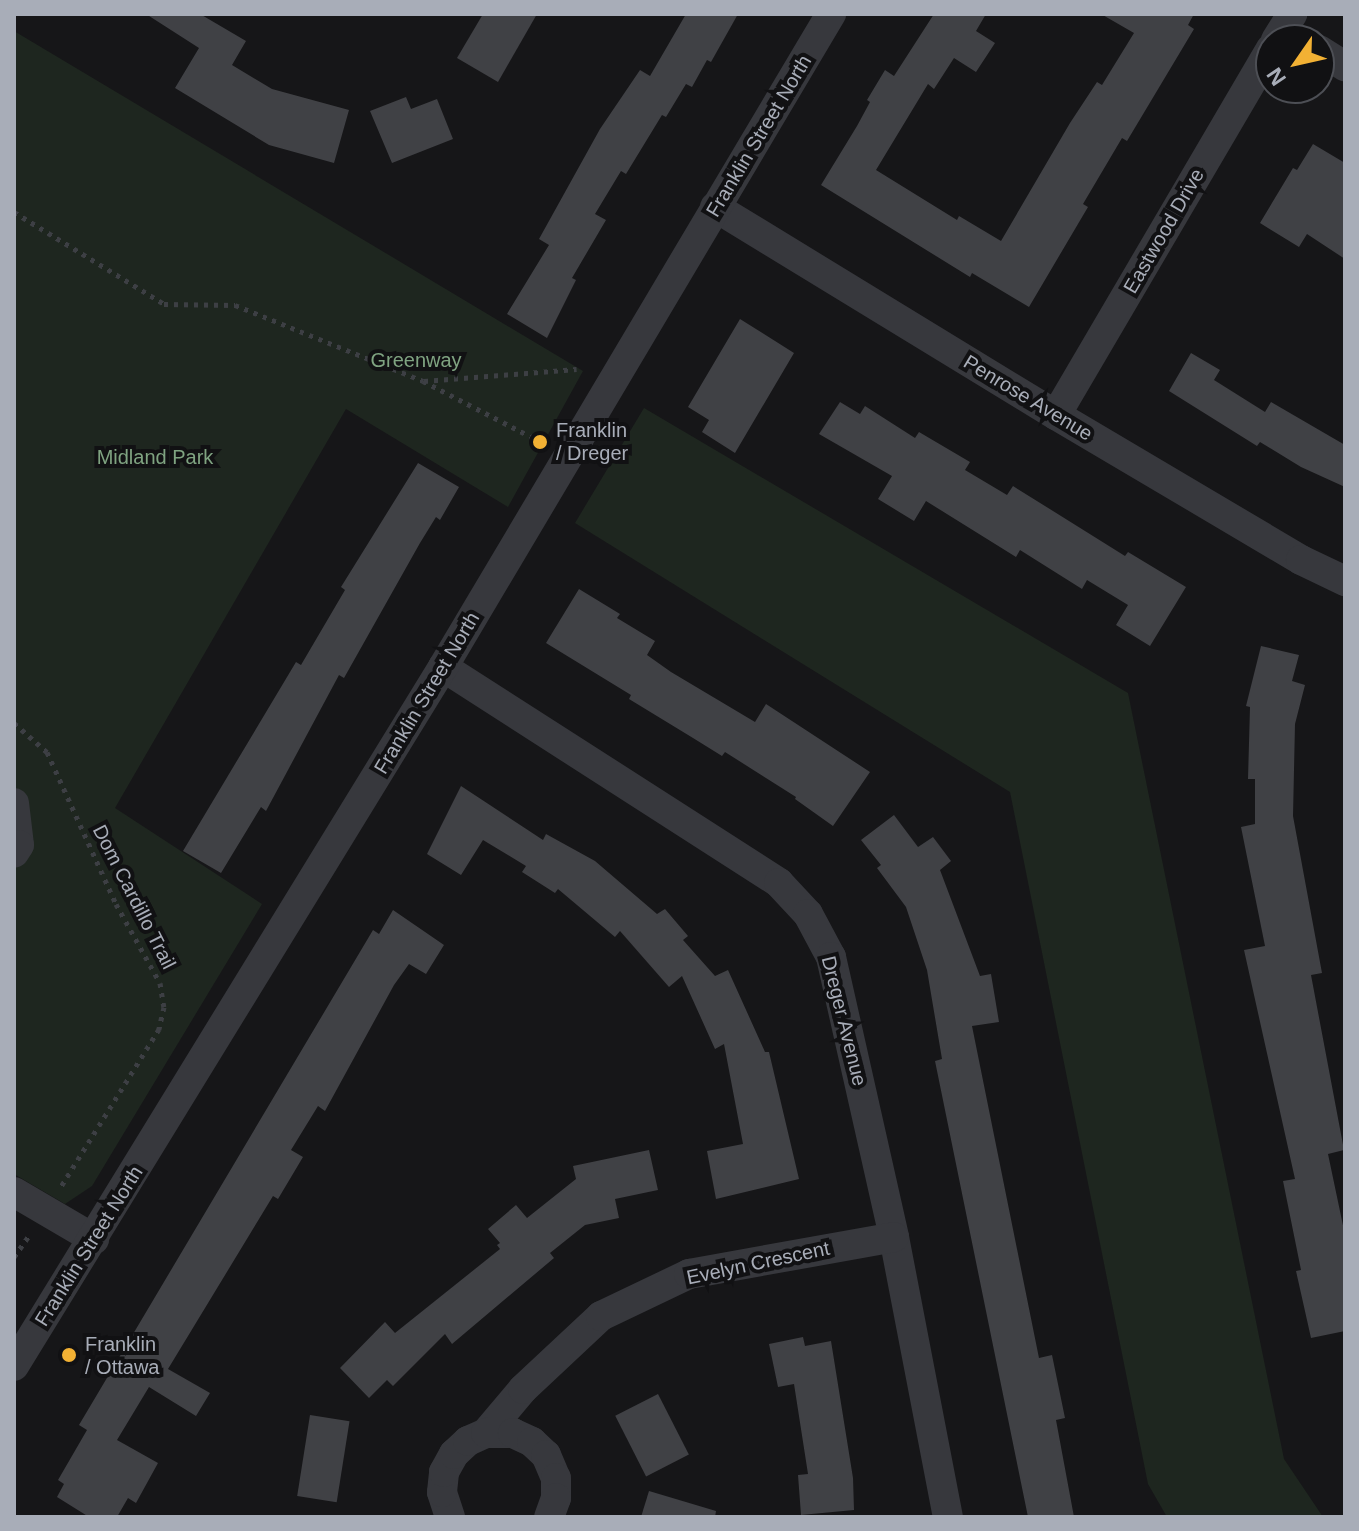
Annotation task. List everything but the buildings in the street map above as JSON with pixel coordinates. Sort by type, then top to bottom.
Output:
[{"type":"street","name":"Franklin Street North","points":[[14,1366],[443,667],[831,14]]},
{"type":"street","name":"Eastwood Drive","points":[[1056,415],[1255,84]]},
{"type":"street","name":"Penrose Avenue","points":[[715,207],[1056,415],[1301,560],[1345,581]]},
{"type":"street","name":"Dreger Avenue","points":[[443,667],[779,883],[808,914],[831,957],[894,1237],[948,1517]]},
{"type":"street","points":[[14,803],[19,845],[14,853]]},
{"type":"street","points":[[14,1192],[94,1239]]},
{"type":"street","name":"Evelyn Crescent","points":[[450,1517],[442,1492],[444,1472],[461,1447],[486,1433],[523,1389],[601,1316],[689,1274],[894,1237]]},
{"type":"street","points":[[486,1433],[513,1433],[532,1442],[546,1455],[556,1478],[556,1498],[549,1517]]},
{"type":"path","points":[[14,212],[164,304],[235,305],[423,381],[568,457]]},
{"type":"path","points":[[423,381],[577,369]]},
{"type":"path","name":"Dom Cardillo Trail","points":[[14,723],[47,752],[116,904],[160,983],[164,1007],[159,1029],[14,1257]]},
{"type":"green space","points":[[14,31],[583,371],[508,507],[346,409],[115,808],[262,904],[92,1186],[65,1204],[14,1174]]},
{"type":"green space","points":[[644,408],[1128,693],[1284,1459],[1323,1517],[1167,1517],[1148,1484],[1010,792],[575,523]]},
{"type":"place","name":"Franklin / Dreger","points":[[540,442]]},
{"type":"place","name":"Franklin / Ottawa","points":[[69,1355]]},
{"type":"park label","name":"Greenway","points":[[416,360]]},
{"type":"park label","name":"Midland Park","points":[[155,457]]}]
